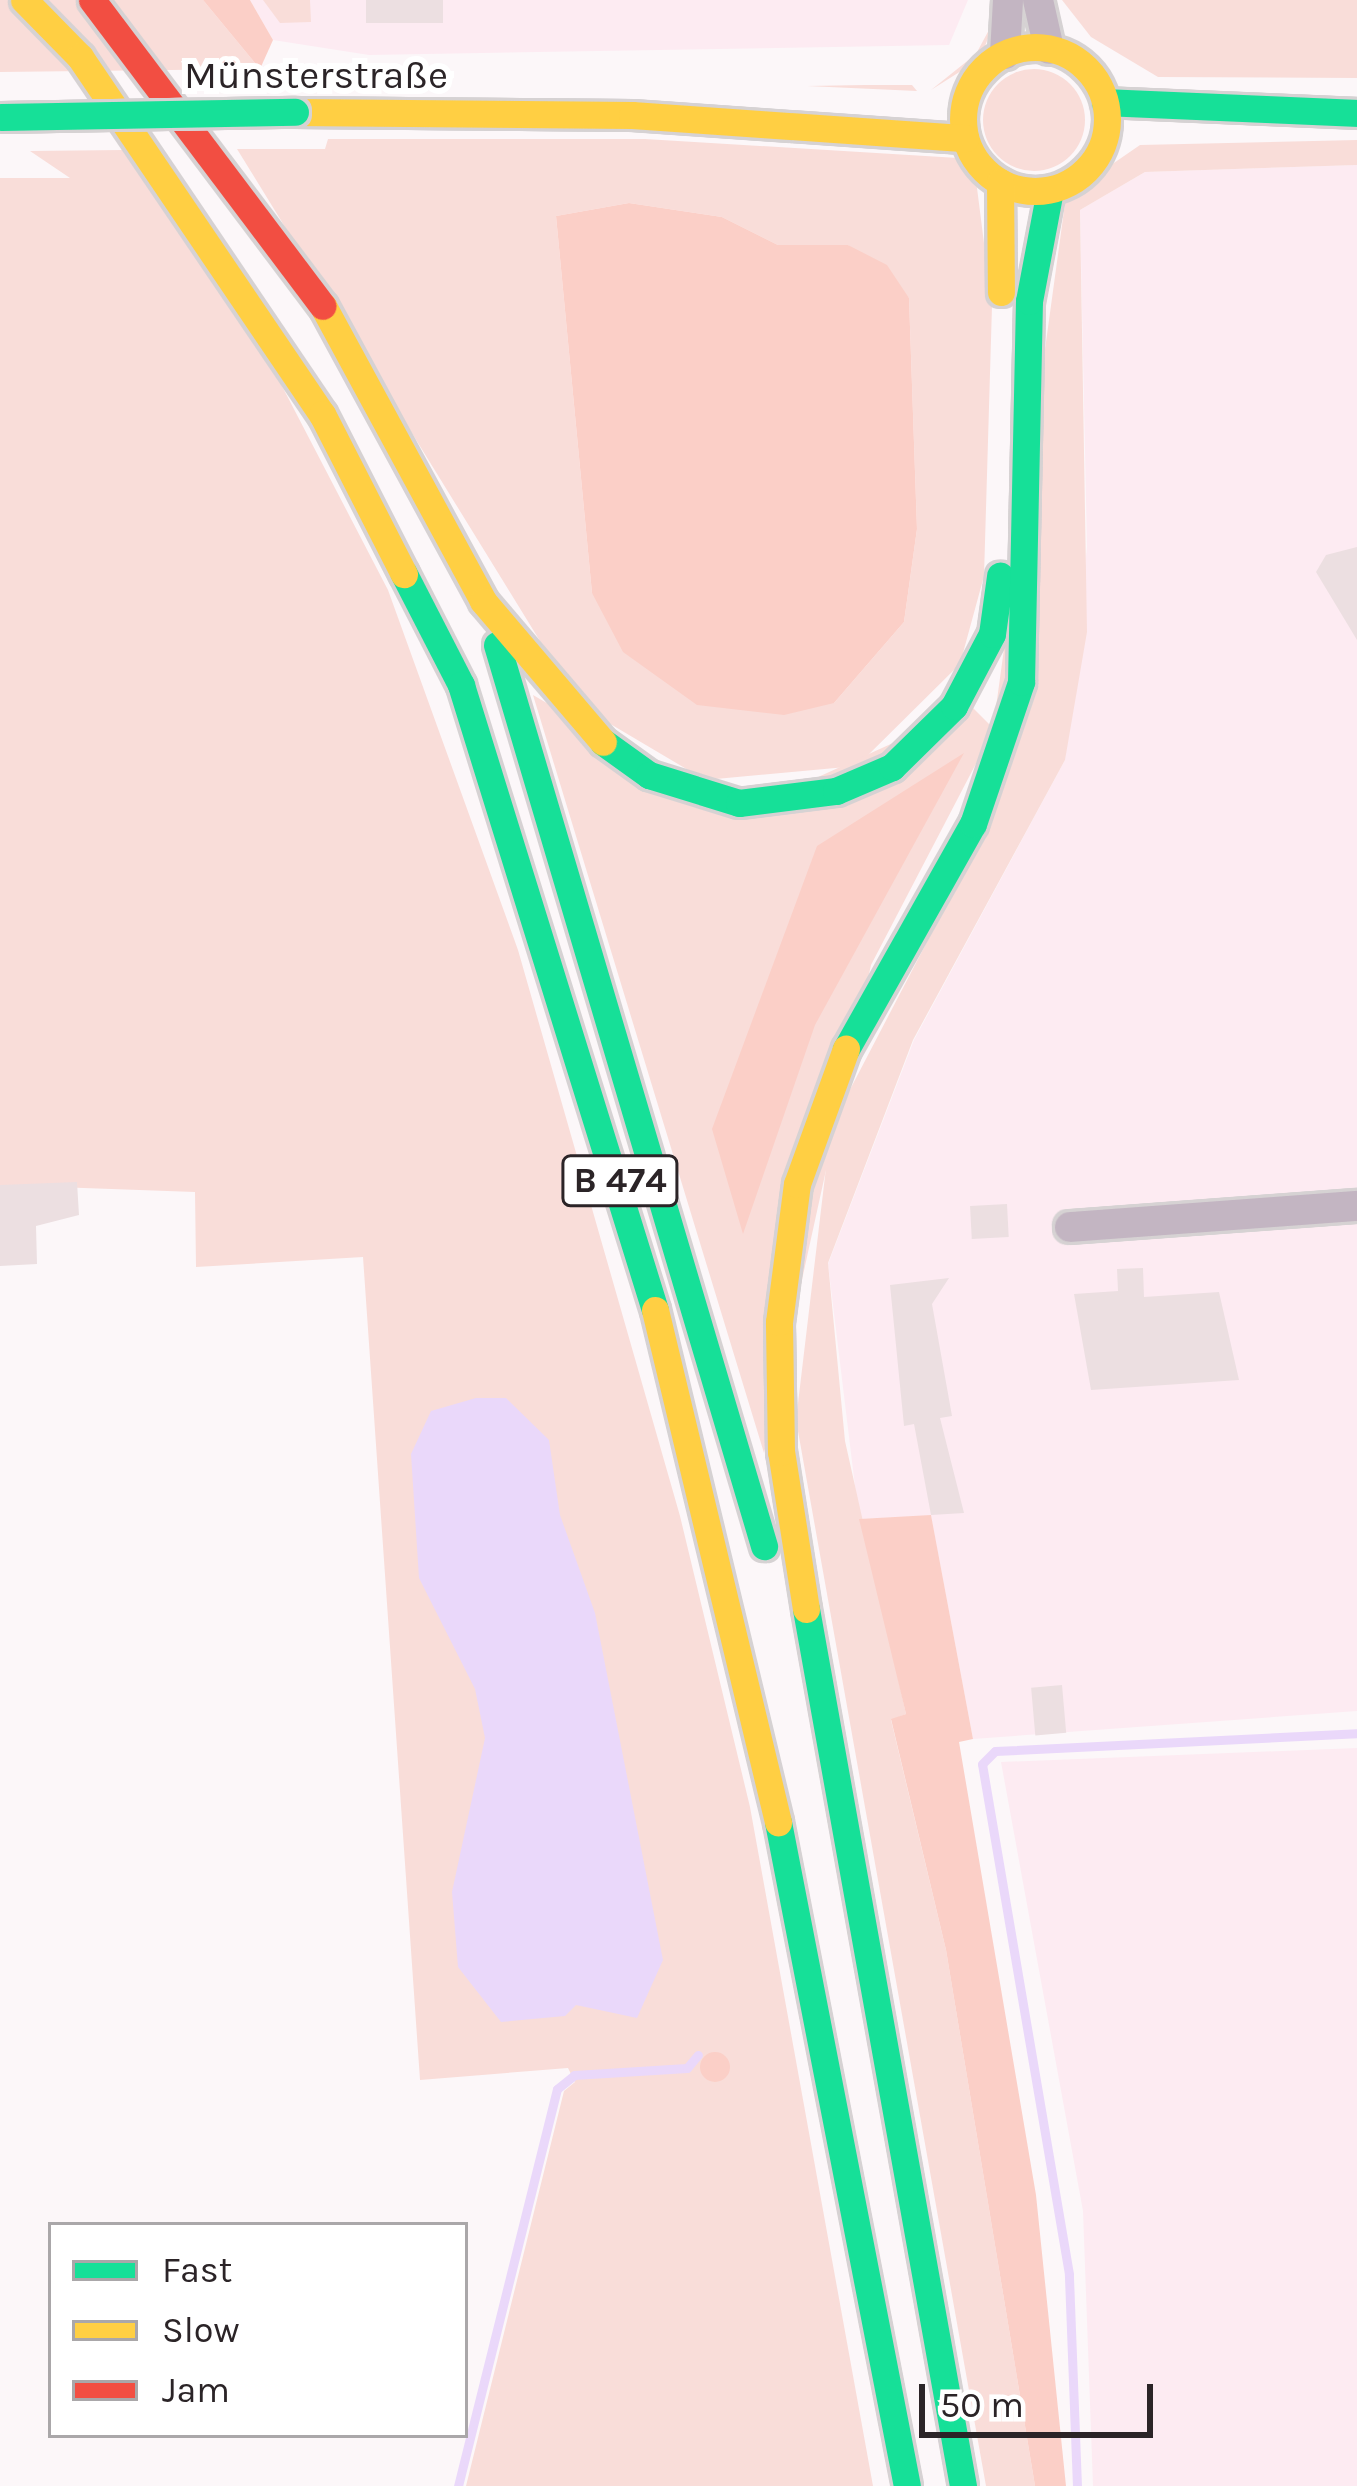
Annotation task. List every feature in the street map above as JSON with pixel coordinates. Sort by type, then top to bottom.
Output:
[{"type":"main road","name":"B 474","points":[[25,0],[80,58],[322,415],[461,686],[607,1130],[743,1640],[907,2486]]},
{"type":"main road","name":"B 474","points":[[92,0],[149,62],[322,304],[483,601],[615,1019],[835,1793],[964,2486]]},
{"type":"main road","points":[[483,601],[576,722],[671,784],[740,803],[788,801],[892,767],[954,706],[992,634],[1005,542],[1000,182],[965,138],[971,85],[1005,54],[1048,49],[1084,67],[1105,102],[1105,135],[1086,170],[1050,190],[1000,182]]},
{"type":"main road","name":"Münsterstraße","points":[[0,117],[295,112],[632,115],[921,101],[971,85]]},
{"type":"main road","points":[[1105,102],[1357,113]]},
{"type":"main road","name":"Münsterstraße","points":[[632,115],[965,138]]},
{"type":"main road","points":[[1105,135],[1357,126]]},
{"type":"main road","points":[[835,1793],[781,1453],[785,1253],[838,1062],[973,824],[1021,682],[1029,301],[1050,190]]},
{"type":"street","points":[[1005,54],[1008,0]]},
{"type":"street","points":[[1038,0],[1048,49]]},
{"type":"street","points":[[1070,1227],[1357,1206]]},
{"type":"shaded area","points":[[0,0],[203,0],[260,69],[0,72]]},
{"type":"shaded area","points":[[203,0],[250,0],[273,40],[260,69]]},
{"type":"shaded area","points":[[250,0],[968,0],[949,45],[369,55],[273,40]]},
{"type":"shaded area","points":[[263,0],[310,0],[311,22],[280,23]]},
{"type":"shaded area","points":[[1062,0],[1357,0],[1357,78],[1158,77],[1091,37]]},
{"type":"shaded area","points":[[997,15],[980,59],[931,90],[976,54]]},
{"type":"shaded area","points":[[1034,69],[1053,73],[1070,84],[1081,101],[1085,120],[1081,139],[1070,156],[1053,167],[1034,171],[1015,167],[998,156],[987,139],[983,120],[987,101],[998,84],[1015,73]]},
{"type":"shaded area","points":[[865,85],[912,85],[917,91],[807,86]]},
{"type":"shaded area","points":[[328,139],[645,139],[958,158],[976,180],[992,306],[984,576],[960,664],[857,766],[705,780],[580,706],[237,149],[325,149]],"holes":[[[629,203],[722,217],[778,245],[848,245],[909,298],[917,529],[904,622],[834,703],[592,593],[556,216]]]},
{"type":"shaded area","points":[[1357,140],[1357,165],[1145,172],[1080,210],[1087,632],[1065,760],[913,1040],[828,1263],[845,1441],[906,1714],[891,1720],[946,1950],[1035,2486],[986,2486],[796,1420],[831,1126],[977,846],[1066,196],[1140,145]]},
{"type":"shaded area","points":[[123,150],[270,363],[388,590],[518,950],[680,1516],[750,1807],[873,2486],[466,2486],[564,2091],[575,2082],[568,2068],[420,2080],[363,1257],[196,1267],[195,1192],[0,1185],[0,178],[70,178],[30,151]]},
{"type":"shaded area","points":[[1357,165],[1357,1711],[973,1739],[931,1516],[859,1519],[828,1264],[914,1040],[1065,760],[1087,547],[1080,210],[1145,172]]},
{"type":"shaded area","points":[[629,203],[722,217],[778,245],[848,245],[887,265],[909,298],[917,529],[904,622],[834,703],[784,715],[697,705],[623,652],[592,593],[556,216]]},
{"type":"shaded area","points":[[533,695],[737,814],[972,707],[994,729],[871,965],[764,1453]]},
{"type":"shaded area","points":[[964,753],[815,1025],[743,1234],[712,1129],[817,846]]},
{"type":"shaded area","points":[[476,1398],[506,1398],[549,1440],[560,1515],[595,1613],[663,1960],[637,2018],[576,2005],[565,2016],[501,2022],[458,1967],[452,1892],[485,1738],[475,1689],[419,1578],[411,1454],[431,1411]]},
{"type":"shaded area","points":[[931,1515],[973,1739],[959,1742],[1036,2195],[1066,2486],[1035,2486],[946,1950],[891,1719],[906,1714],[859,1519]]},
{"type":"shaded area","points":[[1357,1748],[1357,2486],[1093,2486],[1083,2211],[1001,1762]]},
{"type":"shaded area","points":[[715,2052],[730,2067],[715,2082],[700,2067]]},
{"type":"building","points":[[366,0],[443,0],[443,23],[366,23]]},
{"type":"building","points":[[1357,547],[1357,640],[1316,572],[1326,555]]},
{"type":"building","points":[[77,1182],[79,1215],[36,1226],[37,1264],[0,1266],[0,1185]]},
{"type":"building","points":[[1007,1204],[1009,1237],[972,1239],[970,1206]]},
{"type":"building","points":[[1143,1268],[1144,1297],[1219,1292],[1239,1380],[1091,1390],[1074,1294],[1118,1291],[1117,1269]]},
{"type":"building","points":[[949,1278],[932,1304],[952,1416],[940,1418],[964,1513],[931,1515],[914,1424],[904,1426],[890,1285]]},
{"type":"building","points":[[1062,1685],[1066,1733],[1035,1736],[1031,1688]]},
{"type":"waterway","points":[[1077,2486],[1069,2274],[982,1764],[995,1751],[1357,1733]]},
{"type":"waterway","points":[[458,2486],[557,2089],[574,2075],[687,2068],[698,2055]]},
{"type":"traffic: fast","points":[[1105,102],[1357,113]]},
{"type":"traffic: fast","points":[[1,117],[295,112]]},
{"type":"traffic: fast","points":[[846,1049],[973,824],[1021,682],[1029,301],[1050,190]]},
{"type":"traffic: fast","points":[[404,574],[461,685],[655,1310]]},
{"type":"traffic: fast","points":[[603,742],[649,775],[739,803],[836,791],[892,767],[954,706],[992,634],[1000,576]]},
{"type":"traffic: fast","points":[[497,645],[764,1546]]},
{"type":"traffic: fast","points":[[806,1609],[963,2486]]},
{"type":"traffic: fast","points":[[778,1822],[907,2486]]},
{"type":"traffic: slow","points":[[24,0],[80,57],[322,414],[404,574]]},
{"type":"traffic: slow","points":[[1035,47],[1062,53],[1086,68],[1101,92],[1107,119],[1101,146],[1086,170],[1062,185],[1035,191],[1008,185],[984,170],[969,146],[963,119],[969,92],[984,68],[1008,53],[1035,47]]},
{"type":"traffic: slow","points":[[295,112],[632,115],[965,138]]},
{"type":"traffic: slow","points":[[1000,182],[1001,292]]},
{"type":"traffic: slow","points":[[323,306],[483,601],[603,742]]},
{"type":"traffic: slow","points":[[806,1609],[781,1452],[779,1322],[797,1184],[846,1049]]},
{"type":"traffic: slow","points":[[655,1310],[778,1822]]},
{"type":"traffic: jam","points":[[92,0],[323,306]]}]
